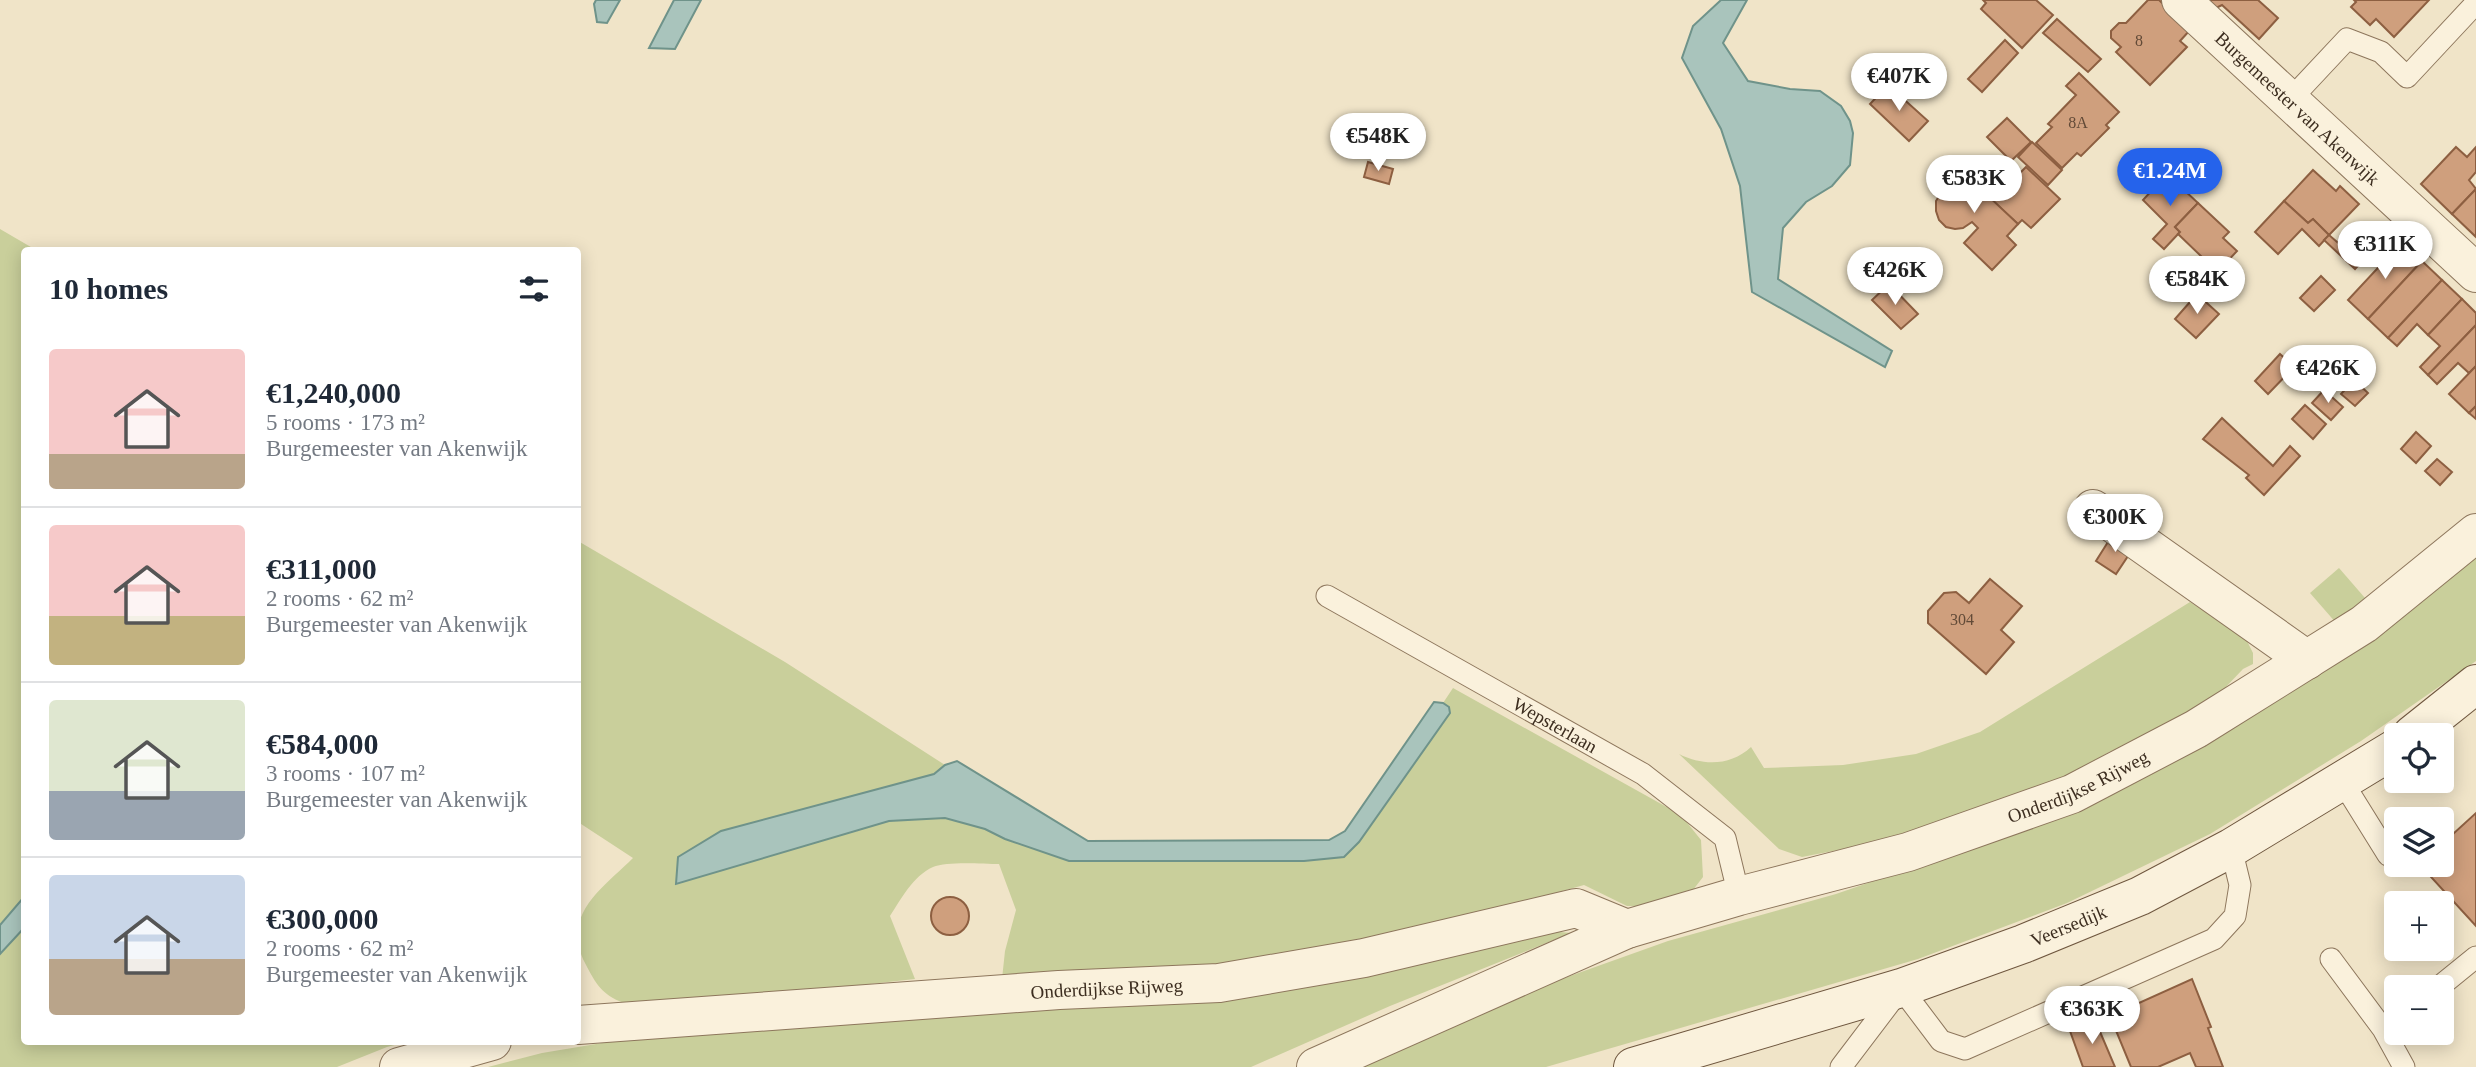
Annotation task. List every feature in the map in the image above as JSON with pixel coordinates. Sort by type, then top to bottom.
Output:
[{"type":"street","name":"Burgemeester van Akenwijk","points":[[2181,0],[2476,274]]},
{"type":"street","points":[[2093,509],[2306,660]]},
{"type":"street","name":"Onderdijkse Rijweg","points":[[1316,1067],[1627,929],[1739,896],[1908,852],[2072,793],[2196,729],[2364,624],[2476,533]]},
{"type":"street","points":[[2427,723],[2476,684]]},
{"type":"street","name":"Veersedijk","points":[[1633,1067],[1901,988],[2023,944],[2140,896],[2231,848],[2384,755]]},
{"type":"street","name":"Onderdijkse Rijweg","points":[[581,1025],[1045,991],[1219,983],[1364,958],[1576,908],[1627,929]]},
{"type":"street","points":[[399,1067],[478,1045]]},
{"type":"lane","points":[[2290,102],[2347,40],[2381,52],[2407,77],[2476,4]]},
{"type":"lane","name":"Wepsterlaan","points":[[1327,596],[1643,774],[1725,838],[1739,896]]},
{"type":"lane","points":[[2342,781],[2384,849]]},
{"type":"lane","points":[[1842,1067],[1901,988],[1941,1041],[1965,1049],[2214,939],[2235,916],[2240,885],[2231,848]]},
{"type":"lane","points":[[2454,975],[2476,957]]},
{"type":"lane","points":[[2331,959],[2384,1019]]},
{"type":"lane","points":[[2396,1045],[2404,1067]]},
{"type":"green space","points":[[0,229],[31,247],[21,247],[21,900],[0,925]]},
{"type":"green space","points":[[581,543],[785,662],[945,765],[934,774],[678,857],[676,884],[889,821],[945,818],[985,829],[1005,839],[1069,861],[1359,842],[1450,713],[1449,707],[1443,703],[1453,688],[1681,815],[1701,840],[1703,877],[1686,899],[1650,906],[1627,906],[1584,885],[1398,937],[1264,961],[1002,979],[1005,951],[1016,910],[999,864],[947,864],[933,867],[919,876],[890,916],[915,979],[646,1005],[626,1003],[607,994],[591,975],[581,952],[581,917],[588,904],[633,858],[581,824]]},
{"type":"green space","points":[[2476,550],[2476,661],[2361,741],[2210,834],[2067,903],[1918,959],[1546,1067],[1357,1067],[1542,986],[1668,941],[1836,894],[1949,855]]},
{"type":"green space","points":[[2339,568],[2365,598],[2337,624],[2310,593]]},
{"type":"green space","points":[[2190,602],[2246,639],[2253,653],[2253,664],[2243,669],[2223,690],[2153,733],[2109,752],[2045,790],[1936,831],[1802,857],[1779,849],[1679,754],[1698,761],[1716,762],[1735,758],[1751,747],[1764,768],[1843,765],[1916,754],[1980,732]]},
{"type":"green space","points":[[21,931],[21,1045],[394,1045],[337,1067],[0,1067],[0,954]]},
{"type":"green space","points":[[1550,931],[1571,933],[1390,1006],[1251,1067],[488,1067],[542,1053],[626,1039]]},
{"type":"water","points":[[596,0],[620,0],[607,23],[597,22],[594,4]]},
{"type":"water","points":[[674,0],[701,0],[675,49],[649,48]]},
{"type":"water","points":[[1721,0],[1747,0],[1723,43],[1748,81],[1790,89],[1820,91],[1841,106],[1850,121],[1853,133],[1850,165],[1832,186],[1806,202],[1783,228],[1778,279],[1892,351],[1885,367],[1752,292],[1740,186],[1721,129],[1682,58],[1693,26]]},
{"type":"water","points":[[1434,702],[1449,707],[1450,713],[1359,842],[1344,857],[1304,861],[1069,861],[1005,839],[985,829],[945,818],[889,821],[676,884],[678,857],[721,831],[934,774],[945,765],[957,761],[1088,841],[1329,840],[1345,831]]},
{"type":"water","points":[[21,900],[21,931],[0,954],[0,925]]},
{"type":"building","points":[[1983,0],[2036,0],[2053,15],[2022,48],[1981,9],[1986,3]]},
{"type":"building","points":[[2148,0],[2159,0],[2190,30],[2180,41],[2187,47],[2150,85],[2116,52],[2121,47],[2111,38],[2111,31],[2119,23],[2126,23]]},
{"type":"building","points":[[2207,0],[2258,0],[2278,18],[2259,39],[2222,5],[2216,8]]},
{"type":"building","points":[[2354,0],[2429,0],[2394,37],[2376,19],[2370,25],[2351,7],[2356,2]]},
{"type":"building","points":[[2057,19],[2101,59],[2088,72],[2043,33]]},
{"type":"building","points":[[2005,40],[2018,53],[1982,92],[1968,79]]},
{"type":"building","points":[[2079,73],[2119,112],[2106,125],[2109,128],[2081,156],[2077,153],[2062,168],[2036,143],[2052,127],[2048,124],[2076,95],[2066,86]]},
{"type":"building","points":[[1888,85],[1928,121],[1909,141],[1870,104]]},
{"type":"building","points":[[2007,118],[2031,142],[2011,161],[1987,137]]},
{"type":"building","points":[[2032,142],[2062,170],[2048,185],[2018,157]]},
{"type":"building","points":[[2456,147],[2467,157],[2476,147],[2476,172],[2469,180],[2476,189],[2452,214],[2421,184]]},
{"type":"building","points":[[1998,159],[2016,177],[2026,167],[2060,199],[2031,228],[2022,220],[2018,224],[1961,172],[1972,160],[1981,160],[1990,168]]},
{"type":"building","points":[[1950,160],[2018,224],[2007,236],[2016,245],[1992,270],[1964,243],[1978,228],[1972,222],[1963,228],[1955,229],[1946,227],[1939,220],[1936,201],[1941,193],[1930,182]]},
{"type":"building","points":[[1368,162],[1393,169],[1389,184],[1364,177]]},
{"type":"building","points":[[2313,170],[2336,191],[2340,186],[2359,204],[2329,235],[2313,219],[2308,223],[2284,201]]},
{"type":"building","points":[[2167,174],[2198,203],[2175,227],[2180,232],[2164,249],[2153,239],[2167,224],[2143,200]]},
{"type":"building","points":[[2476,189],[2476,237],[2452,214]]},
{"type":"building","points":[[2284,201],[2308,223],[2313,219],[2329,235],[2319,246],[2302,229],[2278,254],[2255,232]]},
{"type":"building","points":[[2198,203],[2229,232],[2223,238],[2237,251],[2209,281],[2195,267],[2203,258],[2178,234],[2180,232],[2175,227]]},
{"type":"building","points":[[2369,225],[2380,237],[2376,240],[2379,243],[2355,269],[2324,240],[2329,235],[2343,247],[2362,227],[2364,229]]},
{"type":"building","points":[[2402,242],[2422,261],[2368,319],[2348,300]]},
{"type":"building","points":[[2422,261],[2442,280],[2388,338],[2368,319]]},
{"type":"building","points":[[2321,276],[2335,290],[2314,311],[2300,298]]},
{"type":"building","points":[[2442,280],[2462,299],[2428,335],[2417,324],[2397,346],[2388,338]]},
{"type":"building","points":[[1889,284],[1918,314],[1901,329],[1872,300]]},
{"type":"building","points":[[2197,294],[2219,314],[2196,338],[2175,319]]},
{"type":"building","points":[[2462,299],[2476,313],[2476,325],[2428,375],[2420,367],[2440,346],[2428,335]]},
{"type":"building","points":[[2476,325],[2476,366],[2469,373],[2458,363],[2437,384],[2428,375]]},
{"type":"building","points":[[2280,354],[2294,367],[2268,394],[2255,381]]},
{"type":"building","points":[[2333,358],[2347,371],[2333,386],[2319,373]]},
{"type":"building","points":[[2476,366],[2476,406],[2469,413],[2449,394]]},
{"type":"building","points":[[2354,380],[2368,393],[2355,406],[2341,394]]},
{"type":"building","points":[[2324,390],[2343,407],[2331,420],[2312,403]]},
{"type":"building","points":[[2305,405],[2326,424],[2313,439],[2292,419]]},
{"type":"building","points":[[2476,406],[2476,419],[2469,413]]},
{"type":"building","points":[[2222,418],[2273,466],[2290,446],[2300,456],[2264,495],[2246,478],[2249,475],[2203,439]]},
{"type":"building","points":[[2416,432],[2431,446],[2416,463],[2401,449]]},
{"type":"building","points":[[2437,459],[2452,472],[2440,485],[2425,471]]},
{"type":"building","points":[[2113,534],[2134,547],[2116,574],[2096,561]]},
{"type":"building","points":[[1990,579],[2022,606],[2001,630],[2014,642],[1986,674],[1928,623],[1928,611],[1944,593],[1956,592],[1969,603]]},
{"type":"building","points":[[2476,813],[2476,926],[2454,902],[2454,891],[2444,891],[2431,877],[2454,877],[2454,833]]},
{"type":"building","points":[[950,897],[963,903],[969,916],[963,929],[950,935],[937,929],[931,916],[937,903]]},
{"type":"building","points":[[2192,979],[2223,1067],[2196,1067],[2190,1053],[2158,1067],[2131,1067],[2110,1016]]},
{"type":"building","points":[[2095,1020],[2115,1067],[2083,1067],[2070,1031]]}]
